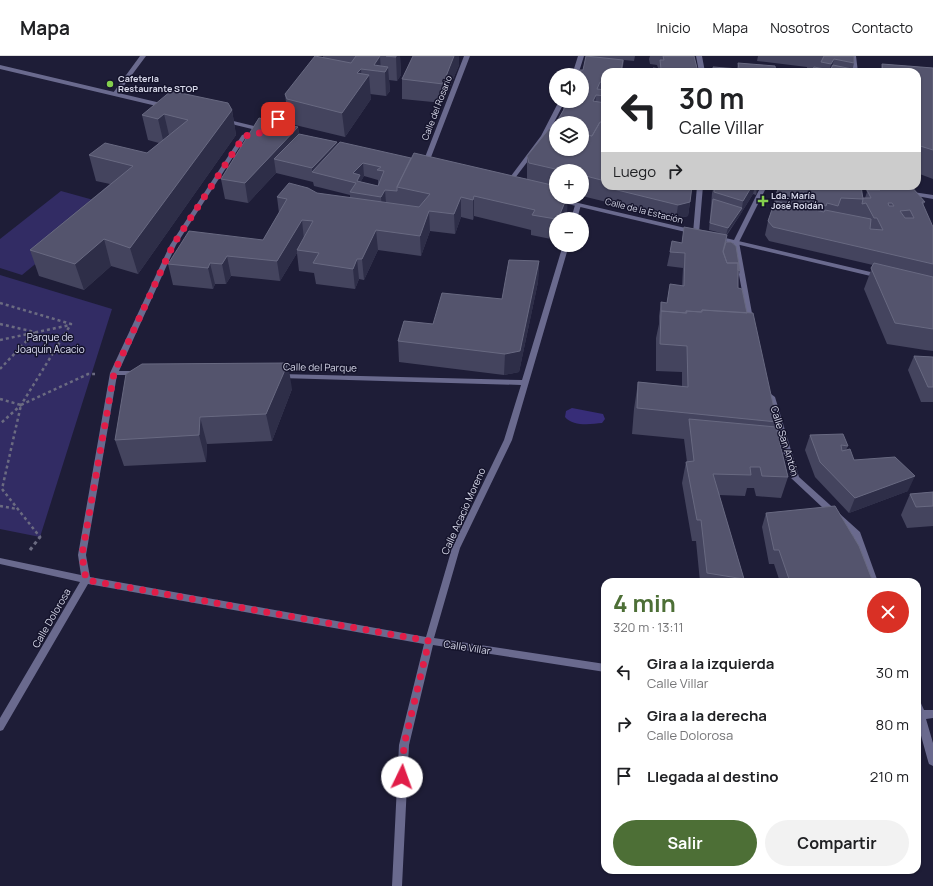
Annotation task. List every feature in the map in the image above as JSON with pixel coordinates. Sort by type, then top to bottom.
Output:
[{"type":"street","points":[[114,94],[142,56]]},
{"type":"street","name":"Calle del Rosario","points":[[424,167],[468,56]]},
{"type":"street","points":[[577,68],[581,56]]},
{"type":"street","points":[[699,56],[701,68]]},
{"type":"street","points":[[853,56],[854,68]]},
{"type":"street","points":[[0,67],[169,107]]},
{"type":"street","points":[[86,580],[82,555],[114,373],[173,245],[244,136],[270,131],[296,94]]},
{"type":"street","points":[[505,187],[544,136],[558,108]]},
{"type":"street","points":[[215,118],[277,133]]},
{"type":"street","points":[[416,165],[431,169]]},
{"type":"street","points":[[498,186],[512,189]]},
{"type":"street","points":[[700,190],[703,234]]},
{"type":"street","points":[[753,334],[736,242],[762,190]]},
{"type":"street","points":[[916,201],[911,192],[933,197]]},
{"type":"street","points":[[576,212],[578,204]]},
{"type":"street","name":"Calle de la Estación","points":[[578,204],[888,278]]},
{"type":"street","name":"Calle Acacio Moreno","points":[[397,886],[404,745],[429,641],[456,548],[508,440],[564,252]]},
{"type":"street","points":[[114,373],[146,373]]},
{"type":"street","name":"Calle del Parque","points":[[272,376],[525,383]]},
{"type":"street","name":"Calle San Antón","points":[[768,387],[795,478],[857,534],[873,578]]},
{"type":"street","name":"Calle Villar","points":[[0,561],[86,580],[429,641],[601,667]]},
{"type":"street","name":"Calle Dolorosa","points":[[0,728],[86,580]]},
{"type":"street","points":[[921,715],[933,714]]},
{"type":"street","points":[[921,722],[933,761]]},
{"type":"path","points":[[0,303],[71,324]]},
{"type":"path","points":[[0,324],[35,332]]},
{"type":"path","points":[[0,340],[71,324]]},
{"type":"path","points":[[0,424],[21,405],[71,324]]},
{"type":"path","points":[[0,368],[35,332]]},
{"type":"path","points":[[0,399],[21,405],[88,374],[114,373]]},
{"type":"path","points":[[21,405],[2,489],[40,537]]},
{"type":"path","points":[[0,506],[18,510]]},
{"type":"green space","points":[[61,191],[108,204],[22,275],[0,268],[0,239]]},
{"type":"green space","name":"Parque de Joaquín Acacio","points":[[0,275],[112,309],[40,537],[0,529]]},
{"type":"shaded area","points":[[572,408],[603,414],[605,419],[602,423],[578,424],[568,420],[565,417],[566,411]]},
{"type":"building","points":[[315,56],[351,63],[356,56],[380,56],[374,65],[388,67],[385,72],[361,69],[357,73],[369,75],[342,113],[287,99],[285,94]]},
{"type":"building","points":[[413,56],[454,56],[443,84],[402,79]]},
{"type":"building","points":[[586,56],[623,60],[622,68],[601,68],[601,82],[597,89],[601,90],[601,96],[596,95],[593,101],[601,102],[601,122],[592,136],[589,135],[589,116],[560,116],[565,108],[589,108],[589,68],[583,68]]},
{"type":"building","points":[[663,56],[694,56],[697,68],[661,68],[660,60],[664,60]]},
{"type":"building","points":[[824,56],[854,56],[854,63],[834,59],[831,64],[821,62]]},
{"type":"building","points":[[738,63],[775,66],[775,68],[739,68]]},
{"type":"building","points":[[882,64],[933,68],[933,150],[921,146],[921,68],[882,68]]},
{"type":"building","points":[[833,65],[847,68],[831,68]]},
{"type":"building","points":[[171,91],[228,103],[232,110],[130,248],[104,239],[75,264],[30,250],[133,166],[89,155],[105,143],[147,153],[188,120],[164,114],[158,119],[142,115]]},
{"type":"building","points":[[259,118],[298,127],[245,183],[221,179]]},
{"type":"building","points":[[601,122],[601,180],[589,177],[589,164],[549,164],[549,168],[529,163],[527,156],[549,129],[549,156],[589,156],[589,135],[592,136]]},
{"type":"building","points":[[299,134],[337,142],[312,168],[274,159]]},
{"type":"building","points":[[340,142],[411,158],[397,187],[397,191],[385,190],[381,197],[350,192],[356,183],[312,172]],"holes":[[[363,163],[381,167],[377,170],[384,171],[378,186],[357,181],[360,175],[353,173]]]},
{"type":"building","points":[[414,153],[549,184],[549,204],[564,204],[561,212],[549,212],[549,218],[532,215],[535,210],[474,196],[473,200],[461,197],[454,214],[429,211],[420,236],[376,230],[362,259],[357,259],[353,269],[313,263],[319,253],[297,250],[313,221],[302,220],[277,261],[227,256],[222,264],[210,263],[208,268],[168,264],[189,231],[263,240],[287,199],[277,197],[289,183],[308,188],[317,193],[419,207],[430,194],[397,187]]},
{"type":"building","points":[[617,190],[692,190],[690,202],[678,205]]},
{"type":"building","points":[[714,190],[750,190],[743,201],[714,192]]},
{"type":"building","points":[[778,190],[862,190],[863,199],[841,198],[838,206],[827,203],[826,206],[776,195]]},
{"type":"building","points":[[867,190],[914,190],[925,202],[922,202],[933,227],[933,264],[773,227],[768,221],[775,201],[824,212],[825,210],[871,219],[870,229],[883,230],[877,218],[874,218],[866,203],[862,204],[863,198],[871,198]],"holes":[[[888,203],[892,203],[894,206],[889,206]],[[910,210],[914,218],[905,218],[900,211]]]},
{"type":"building","points":[[713,199],[742,208],[728,228],[710,223]]},
{"type":"building","points":[[684,227],[727,235],[723,251],[727,263],[738,263],[738,288],[742,289],[747,313],[702,310],[701,312],[686,311],[686,313],[661,311],[661,302],[667,303],[670,284],[684,286],[685,253],[670,252],[672,241],[682,243]]},
{"type":"building","points":[[726,242],[731,242],[736,246],[740,271],[738,270],[738,263],[727,263],[723,252]]},
{"type":"building","points":[[509,260],[539,261],[520,351],[505,354],[398,341],[404,321],[433,324],[442,293],[502,299]]},
{"type":"building","points":[[874,263],[933,277],[933,329],[895,323],[871,268]]},
{"type":"building","points":[[702,310],[753,313],[777,422],[637,408],[638,382],[688,387],[687,346],[660,344],[661,311],[687,313],[686,311],[702,312]]},
{"type":"building","points":[[914,356],[933,357],[933,387],[928,387]]},
{"type":"building","points":[[288,363],[266,414],[200,417],[199,435],[115,440],[126,374],[142,364]]},
{"type":"building","points":[[689,419],[776,427],[788,477],[762,476],[760,467],[750,467],[751,475],[713,474],[744,578],[707,573],[701,520],[697,520],[686,462],[694,461]]},
{"type":"building","points":[[843,434],[848,446],[841,445],[842,451],[850,449],[854,460],[895,457],[915,476],[855,498],[820,462],[810,435]]},
{"type":"building","points":[[933,492],[933,506],[916,507],[910,494]]},
{"type":"building","points":[[835,506],[859,546],[871,578],[789,578],[779,550],[774,550],[766,513]]},
{"type":"place","name":"Cafeteria Restaurante STOP","points":[[110,84]]},
{"type":"place","name":"Lda. María José Roldán","points":[[763,201]]},
{"type":"route","points":[[278,119],[270,131],[244,136],[173,245],[114,373],[82,555],[86,580],[429,641],[404,745],[402,777]]}]
